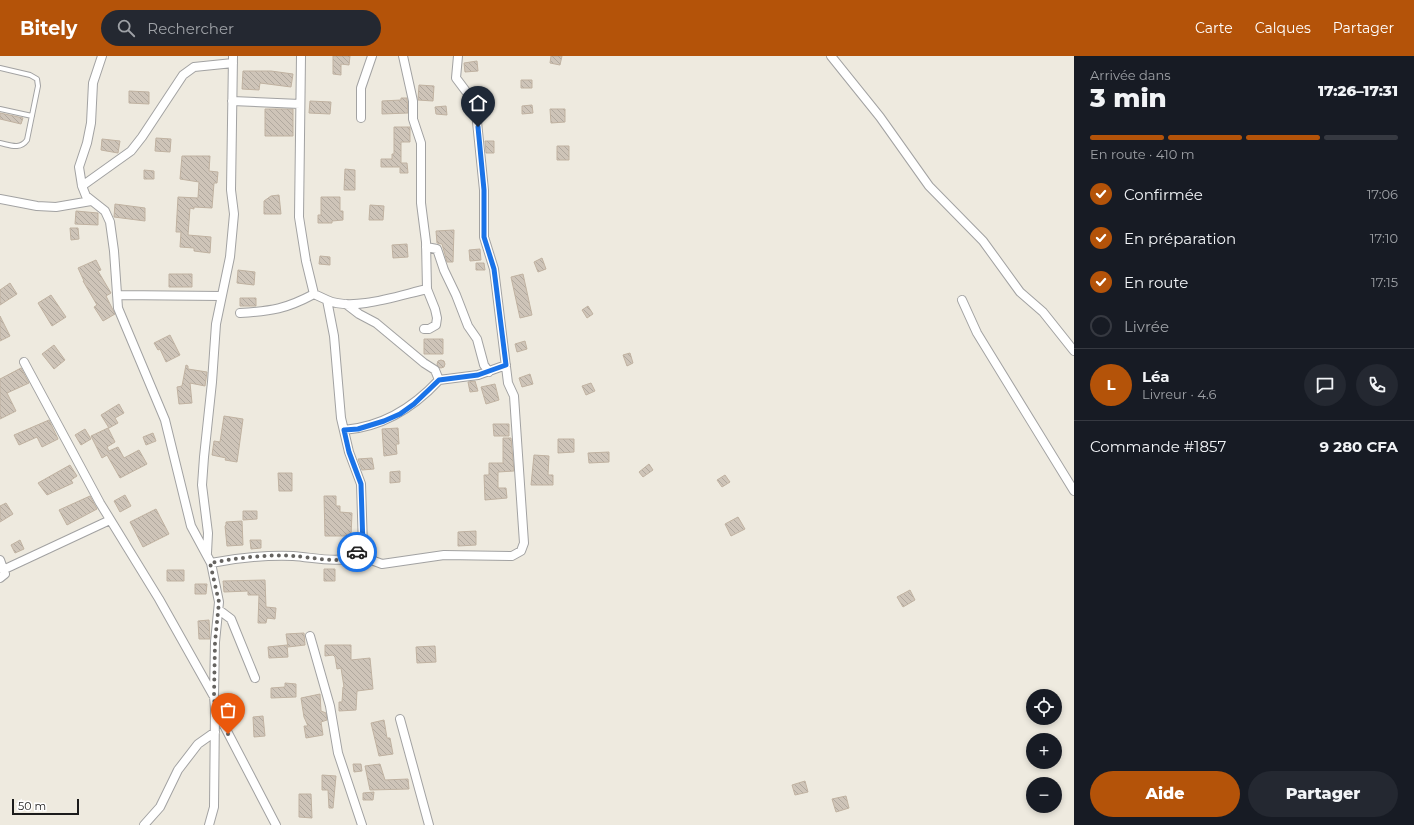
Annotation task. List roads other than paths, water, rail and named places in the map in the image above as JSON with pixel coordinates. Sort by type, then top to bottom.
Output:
[{"type":"street","points":[[102,56],[93,83],[91,123],[87,143],[79,167],[82,186],[86,196],[105,211],[110,222],[114,251],[117,295],[123,323],[165,420],[191,526],[207,553],[219,602],[215,642],[214,807],[209,825]]},
{"type":"street","points":[[301,56],[299,217],[314,294]]},
{"type":"street","points":[[361,118],[361,88],[372,56]]},
{"type":"street","points":[[403,56],[413,101],[413,119],[420,143],[420,203],[426,247],[427,289],[437,318],[436,324],[429,329],[424,329]]},
{"type":"street","points":[[327,300],[334,336],[338,390],[344,430],[349,452],[361,484],[363,547],[374,561],[382,564],[444,555],[512,556],[521,551],[524,544],[514,396],[508,383],[494,269],[484,237],[484,190],[476,112],[468,94],[456,78],[458,56]]},
{"type":"street","points":[[831,56],[880,117],[929,186],[983,241],[1020,292],[1043,312],[1074,351]]},
{"type":"street","points":[[82,186],[131,151],[142,138],[183,75],[194,67],[233,60],[231,190],[234,214],[230,257],[216,324],[212,382],[204,457],[202,485],[208,533],[207,553]]},
{"type":"street","points":[[232,101],[300,104]]},
{"type":"street","points":[[0,199],[37,206],[56,207],[91,201]]},
{"type":"street","points":[[426,247],[437,249],[444,270],[468,326],[477,339],[484,365],[489,372]]},
{"type":"street","points":[[314,294],[335,304],[346,304],[366,303],[427,289]]},
{"type":"street","points":[[240,313],[271,311],[294,305],[314,294]]},
{"type":"street","points":[[117,295],[221,296]]},
{"type":"street","points":[[962,300],[977,333],[1074,491]]},
{"type":"street","points":[[346,304],[359,314],[376,323],[424,363],[435,370],[439,380]]},
{"type":"street","points":[[24,362],[110,520],[159,599],[214,696]]},
{"type":"street","points":[[344,430],[358,429],[384,421],[400,414],[414,404],[439,380],[489,372],[506,365]]},
{"type":"street","points":[[5,569],[110,520]]},
{"type":"street","points":[[210,563],[234,558],[294,556],[346,559],[363,547]]},
{"type":"street","points":[[0,560],[5,569],[5,574],[0,578]]},
{"type":"street","points":[[219,610],[231,619],[255,678]]},
{"type":"street","points":[[310,636],[330,706],[338,753],[362,825]]},
{"type":"street","points":[[215,709],[274,825]]},
{"type":"street","points":[[400,719],[429,825]]},
{"type":"street","points":[[144,825],[160,808],[178,770],[198,744],[215,732]]},
{"type":"lane","points":[[0,68],[30,75],[37,79],[38,86],[27,140],[24,144],[18,147],[0,142]]},
{"type":"lane","points":[[0,109],[32,116]]}]
